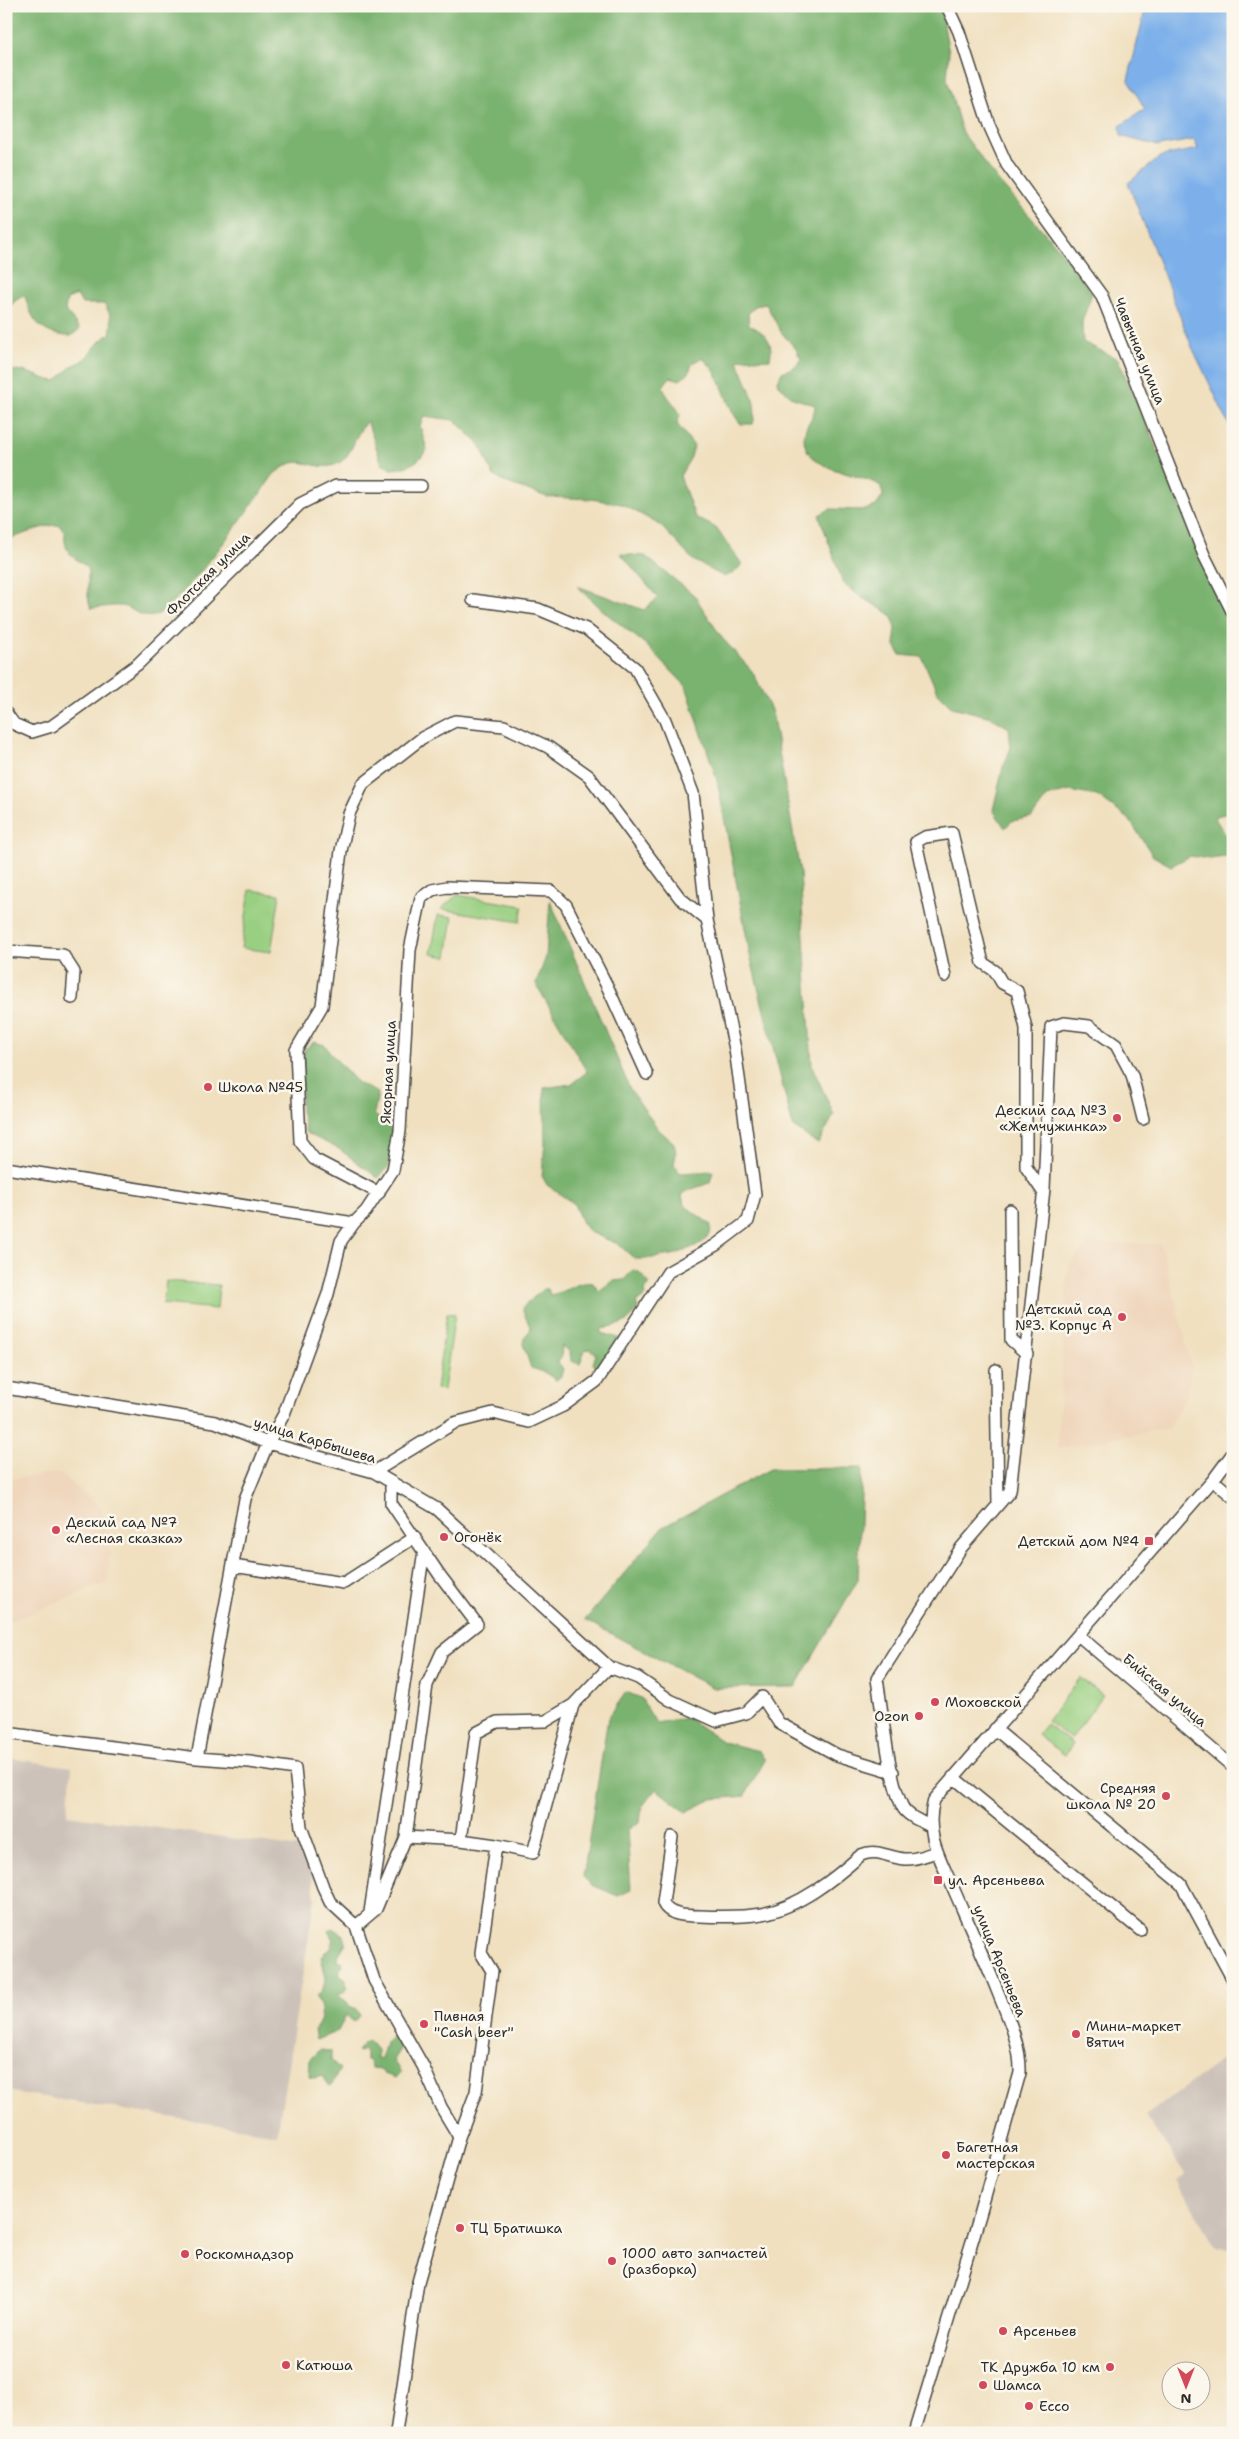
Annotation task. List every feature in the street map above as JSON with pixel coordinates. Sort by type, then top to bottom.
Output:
[{"type":"street","name":"Чавычная улица","points":[[947,6],[958,32],[988,125],[1007,165],[1102,296],[1204,555],[1233,612]]},
{"type":"street","name":"Флотская улица","points":[[6,713],[14,724],[32,732],[52,726],[138,664],[300,504],[336,486],[421,486]]},
{"type":"street","points":[[374,1472],[454,1423],[494,1413],[529,1422],[563,1406],[597,1381],[668,1272],[716,1245],[748,1221],[755,1194],[735,1050],[707,920],[693,793],[665,720],[635,668],[586,629],[538,609],[473,600]]},
{"type":"street","points":[[378,1192],[314,1159],[300,1141],[296,1050],[322,1006],[341,851],[349,814],[363,784],[422,738],[455,721],[504,726],[548,747],[589,776],[680,898],[707,920]]},
{"type":"street","points":[[945,976],[916,842],[925,837],[952,833],[982,963],[995,971],[1002,983],[1017,990],[1026,1028],[1026,1168],[1043,1192]]},
{"type":"street","name":"Якорная улица","points":[[197,1758],[245,1499],[268,1443],[284,1414],[328,1294],[341,1241],[354,1223],[366,1211],[393,1170],[400,1131],[410,950],[421,898],[432,890],[447,887],[550,891],[566,905],[608,988],[646,1074]]},
{"type":"street","points":[[6,951],[63,955],[74,972],[72,998]]},
{"type":"street","points":[[930,1826],[909,1814],[902,1806],[893,1772],[877,1679],[961,1548],[1010,1491],[1027,1354],[1043,1192],[1051,1027],[1064,1023],[1089,1026],[1116,1045],[1132,1075],[1143,1119]]},
{"type":"street","points":[[6,1168],[354,1223]]},
{"type":"street","points":[[1010,1210],[1011,1340],[1027,1354]]},
{"type":"street","points":[[996,1370],[998,1505]]},
{"type":"street","name":"улица Карбышева","points":[[6,1388],[215,1422],[268,1443],[374,1472],[437,1510],[610,1667]]},
{"type":"street","name":"улица Арсеньева","points":[[914,2433],[980,2215],[1020,2073],[1018,2052],[1006,2014],[970,1926],[936,1852],[930,1826],[930,1812],[934,1800],[953,1777],[1213,1480],[1233,1453]]},
{"type":"street","points":[[1213,1480],[1233,1497]]},
{"type":"street","points":[[356,1926],[376,1909],[406,1837],[427,1685],[442,1652],[477,1624],[391,1503],[391,1482]]},
{"type":"street","points":[[233,1566],[344,1583],[415,1538]]},
{"type":"street","points":[[370,1914],[424,1551]]},
{"type":"street","name":"Бийская улица","points":[[1078,1635],[1233,1767]]},
{"type":"street","points":[[461,1840],[476,1733],[497,1722],[546,1721],[574,1705],[610,1667],[638,1678],[670,1700],[716,1721],[746,1713],[762,1697],[779,1723],[837,1755],[893,1772]]},
{"type":"street","points":[[406,1837],[461,1840],[534,1853],[574,1705]]},
{"type":"street","points":[[995,1729],[1181,1884],[1233,1980]]},
{"type":"street","points":[[6,1733],[295,1769],[304,1839],[330,1902],[356,1926],[374,1980],[423,2066],[442,2107],[459,2137]]},
{"type":"street","points":[[953,1777],[1140,1930]]},
{"type":"street","points":[[672,1837],[663,1902],[665,1907],[671,1912],[691,1916],[763,1914],[810,1894],[869,1852],[879,1852],[904,1859],[936,1852]]},
{"type":"street","points":[[396,2433],[418,2282],[459,2137],[476,2092],[492,1971],[481,1953],[496,1845]]},
{"type":"shaded area","name":"Детский сад №3. Корпус А","points":[[1086,1244],[1161,1244],[1192,1367],[1186,1395],[1169,1428],[1057,1449],[1068,1267]]},
{"type":"shaded area","name":"Деский сад №7 «Лесная сказка»","points":[[58,1472],[101,1507],[110,1553],[106,1583],[6,1623],[6,1480]]},
{"type":"shaded area","points":[[6,1758],[72,1767],[67,1815],[308,1849],[315,1898],[277,2134],[6,2091]]},
{"type":"shaded area","points":[[1233,2052],[1233,2251],[1216,2247],[1178,2181],[1187,2175],[1145,2116]]},
{"type":"green space","points":[[6,6],[940,6],[949,52],[947,79],[962,132],[999,182],[1055,244],[1092,293],[1082,322],[1083,342],[1118,359],[1233,627],[1233,811],[1214,817],[1226,835],[1232,856],[1210,859],[1190,856],[1171,866],[1153,856],[1129,819],[1097,796],[1069,791],[1047,797],[1032,817],[1012,821],[1005,828],[993,810],[1003,767],[1011,748],[1009,728],[991,717],[952,707],[937,692],[922,657],[900,655],[895,645],[895,624],[890,614],[861,597],[843,583],[819,515],[830,509],[865,510],[876,506],[883,496],[881,486],[822,464],[806,448],[804,433],[815,410],[815,405],[793,398],[777,383],[782,372],[794,367],[801,359],[796,349],[781,332],[766,304],[755,306],[748,314],[749,325],[764,334],[769,342],[771,347],[770,359],[746,358],[738,360],[753,399],[755,415],[753,424],[741,424],[731,408],[720,381],[710,365],[702,358],[692,363],[689,373],[680,380],[670,377],[663,386],[666,394],[680,414],[677,424],[694,446],[691,457],[680,476],[695,517],[716,528],[742,564],[734,573],[724,577],[693,560],[660,525],[622,504],[591,499],[547,497],[502,481],[493,475],[480,445],[454,420],[424,416],[420,426],[427,449],[420,458],[407,466],[391,469],[382,464],[367,421],[349,453],[342,461],[335,465],[322,466],[298,462],[285,466],[275,473],[217,552],[181,594],[166,609],[154,616],[141,615],[122,606],[91,608],[88,598],[87,567],[73,557],[67,549],[65,533],[59,525],[39,528],[6,540],[6,373],[18,370],[56,381],[72,366],[83,361],[101,340],[110,334],[111,321],[110,314],[104,304],[82,304],[77,295],[67,299],[65,310],[80,329],[71,336],[53,333],[40,326],[31,313],[25,296],[12,305],[6,321]]},
{"type":"green space","points":[[621,554],[645,556],[694,595],[722,638],[752,671],[772,712],[800,872],[812,1066],[834,1115],[818,1144],[793,1127],[750,955],[717,780],[686,686],[645,644],[607,614],[577,586],[644,610],[658,598]]},
{"type":"green space","points":[[250,890],[280,894],[271,952],[241,948]]},
{"type":"green space","points":[[457,895],[523,906],[520,922],[441,909]]},
{"type":"green space","points":[[550,900],[630,1089],[658,1129],[674,1143],[676,1154],[674,1164],[680,1173],[713,1171],[710,1182],[689,1190],[682,1195],[684,1205],[711,1225],[710,1235],[702,1243],[677,1254],[635,1259],[618,1244],[589,1232],[582,1223],[574,1204],[547,1185],[542,1176],[545,1142],[544,1088],[571,1084],[587,1072],[536,984],[546,957]]},
{"type":"green space","points":[[438,915],[453,917],[447,957],[431,954]]},
{"type":"green space","points":[[314,1042],[325,1045],[359,1084],[378,1093],[374,1114],[391,1130],[396,1138],[388,1167],[378,1178],[339,1149],[306,1133],[301,1110],[302,1058],[305,1049]]},
{"type":"green space","points":[[633,1270],[639,1272],[649,1283],[649,1286],[644,1290],[645,1296],[636,1303],[638,1307],[631,1318],[622,1323],[601,1329],[601,1333],[621,1339],[599,1369],[593,1364],[596,1354],[590,1349],[585,1350],[580,1364],[571,1361],[570,1352],[562,1346],[561,1358],[558,1362],[563,1369],[561,1376],[556,1380],[544,1372],[531,1368],[523,1344],[524,1338],[531,1329],[523,1307],[543,1289],[548,1289],[550,1295],[582,1283],[593,1283],[599,1291],[612,1281],[624,1280]]},
{"type":"green space","points":[[166,1281],[219,1285],[217,1309],[163,1304]]},
{"type":"green space","points":[[447,1313],[455,1314],[444,1390],[436,1389]]},
{"type":"green space","points":[[862,1468],[858,1580],[795,1687],[713,1688],[585,1620],[663,1527],[770,1469]]},
{"type":"green space","points":[[1080,1678],[1103,1695],[1071,1739],[1047,1721]]},
{"type":"green space","points":[[626,1692],[641,1698],[656,1723],[687,1718],[723,1742],[759,1751],[765,1760],[745,1796],[712,1799],[686,1812],[656,1789],[642,1807],[640,1822],[627,1830],[631,1890],[618,1896],[592,1885],[583,1877],[608,1718]]},
{"type":"green space","points":[[1046,1724],[1073,1744],[1065,1755],[1037,1735]]},
{"type":"green space","points":[[333,1928],[344,1935],[346,1943],[339,1954],[337,1962],[341,1961],[339,1974],[346,1979],[348,1987],[345,1992],[338,1995],[348,2003],[348,2006],[357,2010],[360,2016],[354,2022],[346,2015],[338,2031],[316,2040],[314,2030],[320,2022],[321,2014],[316,1997],[323,1989],[326,1977],[321,1957],[325,1951],[331,1949],[333,1940],[328,1931]]},
{"type":"green space","points":[[392,2035],[397,2038],[402,2046],[393,2060],[401,2073],[396,2078],[384,2074],[380,2069],[371,2068],[370,2061],[365,2058],[365,2049],[360,2052],[357,2051],[364,2043],[369,2041],[377,2050],[377,2058],[381,2059],[387,2040]]},
{"type":"green space","points":[[319,2050],[331,2051],[331,2060],[340,2069],[331,2086],[327,2084],[322,2076],[309,2077],[310,2059]]},
{"type":"water","points":[[1146,6],[1233,6],[1233,433],[1192,347],[1128,183],[1162,156],[1198,149],[1194,140],[1158,146],[1121,136],[1120,126],[1145,109],[1128,80]]},
{"type":"place","name":"Школа №45","points":[[208,1087]]},
{"type":"place","name":"Деский сад №3 «Жемчужинка»","points":[[1117,1118]]},
{"type":"place","name":"Детский сад №3. Корпус А","points":[[1122,1317]]},
{"type":"place","name":"Деский сад №7 «Лесная сказка»","points":[[56,1530]]},
{"type":"place","name":"Огонёк","points":[[444,1537]]},
{"type":"place","name":"Детский дом №4","points":[[1149,1541]]},
{"type":"place","name":"Моховской","points":[[935,1702]]},
{"type":"place","name":"Ozon","points":[[919,1716]]},
{"type":"place","name":"Средняя школа № 20","points":[[1166,1796]]},
{"type":"place","name":"ул. Арсеньева","points":[[938,1880]]},
{"type":"place","name":"Пивная \"Cash beer\"","points":[[424,2024]]},
{"type":"place","name":"Мини-маркет Вятич","points":[[1076,2034]]},
{"type":"place","name":"Багетная мастерская","points":[[946,2155]]},
{"type":"place","name":"ТЦ Братишка","points":[[460,2228]]},
{"type":"place","name":"Роскомнадзор","points":[[185,2254]]},
{"type":"place","name":"1000 авто запчастей (разборка)","points":[[612,2261]]},
{"type":"place","name":"Арсеньев","points":[[1003,2331]]},
{"type":"place","name":"Катюша","points":[[286,2365]]},
{"type":"place","name":"ТК Дружба 10 км","points":[[1110,2367]]},
{"type":"place","name":"Шамса","points":[[983,2385]]},
{"type":"place","name":"Ecco","points":[[1029,2406]]}]
